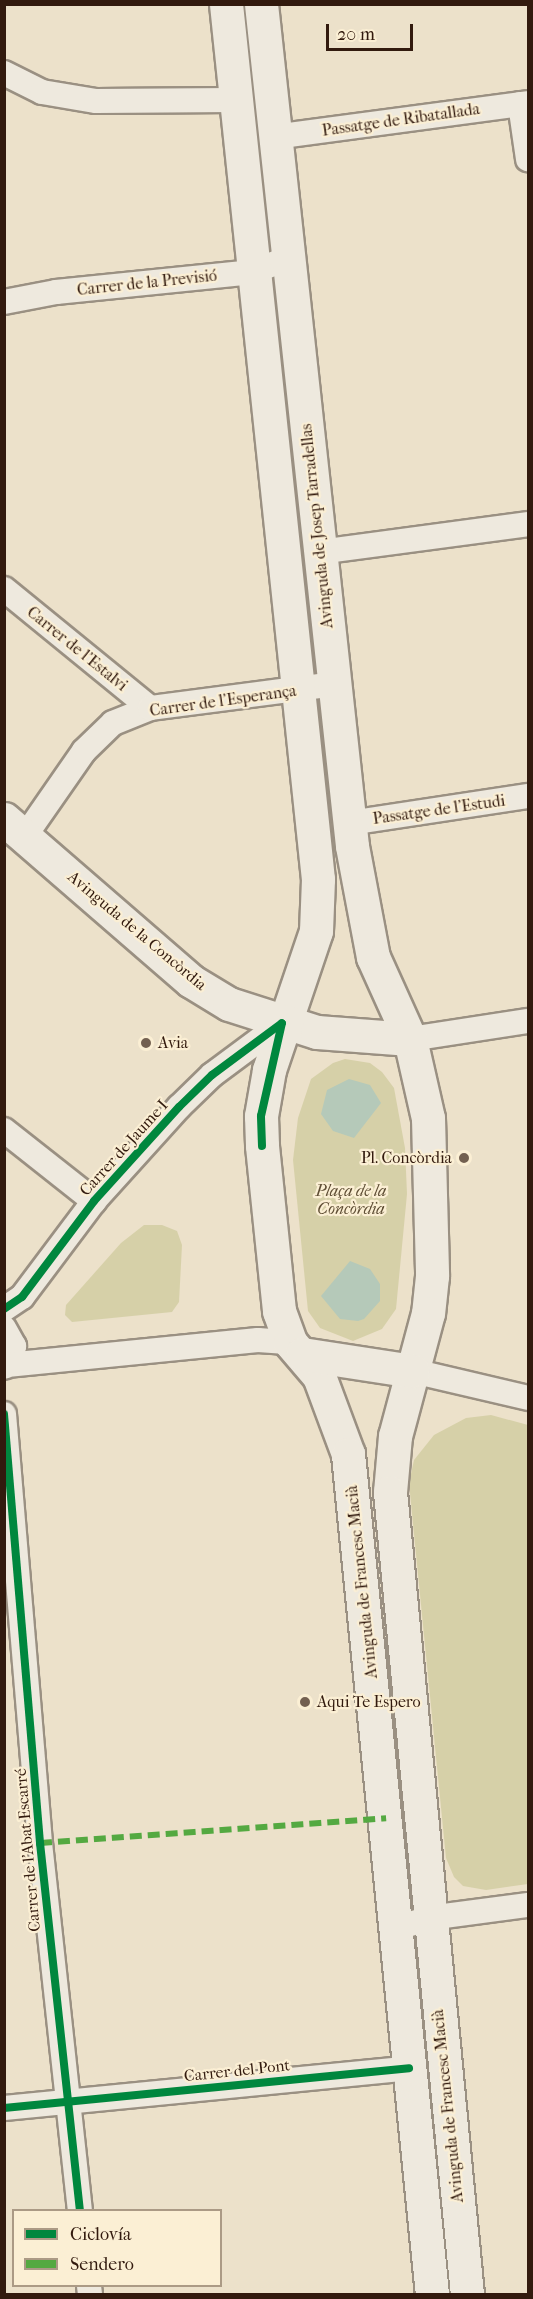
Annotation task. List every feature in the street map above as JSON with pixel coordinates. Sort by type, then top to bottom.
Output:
[{"type":"main road","points":[[226,4],[234,100],[315,834],[318,904],[313,945],[282,1023],[261,1116],[276,1288],[296,1348],[413,1371],[428,1313],[433,1216],[425,1092],[410,1039],[340,1036],[282,1023]]},
{"type":"main road","name":"Avinguda de Josep Tarradellas","points":[[261,4],[349,823],[368,939],[380,976],[410,1039]]},
{"type":"main road","name":"Avinguda de la Concòrdia","points":[[15,828],[191,981],[229,1004],[282,1023]]},
{"type":"main road","name":"Avinguda de Francesc Macià","points":[[296,1348],[320,1376],[348,1454],[432,2295]]},
{"type":"main road","name":"Avinguda de Francesc Macià","points":[[413,1371],[395,1436],[390,1492],[429,1918],[467,2295]]},
{"type":"street","points":[[4,73],[42,92],[96,101],[234,100]]},
{"type":"street","points":[[524,104],[528,159]]},
{"type":"street","name":"Passatge de Ribatallada","points":[[274,137],[524,104]]},
{"type":"street","name":"Carrer de la Previsió","points":[[4,303],[56,292],[253,272],[288,258]]},
{"type":"street","points":[[320,552],[528,524]]},
{"type":"street","name":"Carrer de l'Estalvi","points":[[4,589],[150,708]]},
{"type":"street","name":"Carrer de l'Esperança","points":[[15,828],[84,751],[113,723],[150,708],[334,684]]},
{"type":"street","name":"Passatge de l'Estudi","points":[[349,823],[528,796]]},
{"type":"street","points":[[410,1039],[528,1021]]},
{"type":"street","name":"Carrer de Jaume I","points":[[6,1366],[14,1346],[8,1332],[13,1303],[94,1201],[212,1075],[282,1023]]},
{"type":"street","points":[[4,1130],[94,1201]]},
{"type":"street","points":[[6,1366],[258,1340],[296,1348]]},
{"type":"street","points":[[413,1371],[528,1398]]},
{"type":"street","name":"Carrer de l'Abat Escarré","points":[[4,1414],[40,1843],[80,2209]]},
{"type":"street","points":[[395,1929],[429,1918],[528,1905]]},
{"type":"street","name":"Carrer del Pont","points":[[4,2108],[409,2068]]},
{"type":"green space","name":"Plaça de la Concòrdia","points":[[345,1059],[370,1063],[382,1072],[394,1088],[405,1148],[407,1194],[396,1309],[382,1329],[353,1341],[320,1328],[308,1311],[293,1160],[298,1118],[311,1079],[333,1063]]},
{"type":"green space","points":[[144,1225],[162,1225],[177,1231],[182,1245],[179,1302],[172,1312],[72,1322],[65,1315],[66,1305],[121,1243]]},
{"type":"green space","points":[[491,1415],[528,1425],[528,1884],[486,1890],[463,1886],[454,1877],[446,1858],[409,1483],[414,1460],[434,1435],[466,1418]]},
{"type":"shaded area","points":[[349,1079],[370,1085],[381,1103],[354,1138],[333,1131],[321,1114],[327,1090]]},
{"type":"shaded area","points":[[350,1261],[370,1269],[380,1284],[380,1301],[364,1319],[358,1321],[340,1319],[321,1296]]},
{"type":"marked path","points":[[40,1843],[386,1818]]},
{"type":"cycle path","points":[[262,1146],[261,1116],[282,1023]]},
{"type":"cycle path","points":[[4,1309],[22,1297],[94,1201],[179,1107],[212,1075],[282,1023]]},
{"type":"cycle path","points":[[4,1414],[40,1843],[80,2209]]},
{"type":"cycle path","points":[[4,2108],[409,2068]]},
{"type":"place","name":"Avia","points":[[146,1043]]},
{"type":"place","name":"Pl. Concòrdia","points":[[464,1158]]},
{"type":"place","name":"Aqui Te Espero","points":[[305,1702]]}]
